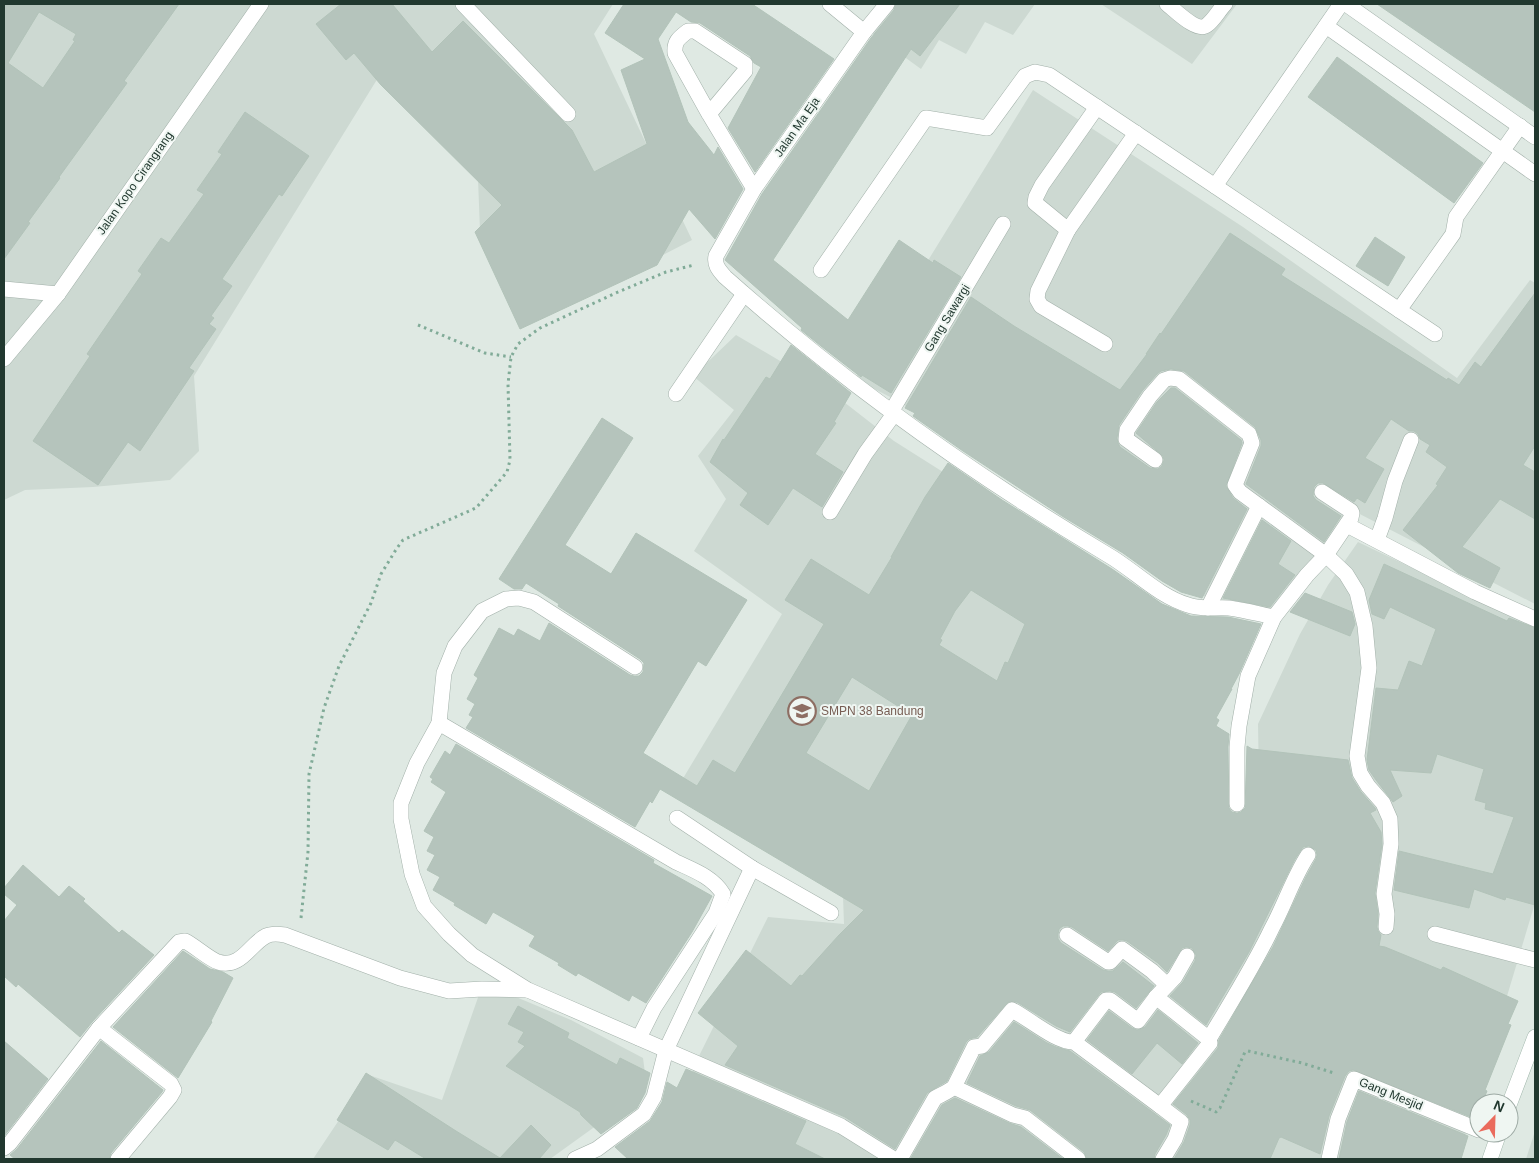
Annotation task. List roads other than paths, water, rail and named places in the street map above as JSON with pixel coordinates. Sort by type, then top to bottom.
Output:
[{"type":"street","name":"Jalan Kopo Cirangrang","points":[[4,359],[58,294],[260,4]]},
{"type":"street","points":[[463,4],[568,114]]},
{"type":"street","points":[[830,4],[864,32]]},
{"type":"street","name":"Jalan Ma Eja","points":[[744,294],[718,269],[715,259],[754,189],[864,32],[887,4]]},
{"type":"street","points":[[1166,4],[1193,25],[1201,28],[1206,26],[1225,4]]},
{"type":"street","points":[[1216,186],[1341,4]]},
{"type":"street","points":[[1346,4],[1535,136]]},
{"type":"street","points":[[1326,26],[1535,174]]},
{"type":"street","points":[[710,114],[744,71],[745,64],[695,31],[688,31],[676,41],[675,53],[710,114],[754,189]]},
{"type":"street","points":[[821,270],[926,118],[987,128],[1025,76],[1035,72],[1049,75],[1097,106],[1435,334]]},
{"type":"street","points":[[1068,230],[1035,202],[1036,197],[1042,185],[1097,106]]},
{"type":"street","points":[[1399,310],[1453,234],[1456,217],[1520,126]]},
{"type":"street","points":[[1105,344],[1041,306],[1038,299],[1038,291],[1068,230],[1136,133]]},
{"type":"street","name":"Gang Sawargi","points":[[830,512],[865,454],[893,413],[1003,224]]},
{"type":"street","points":[[4,288],[58,294]]},
{"type":"street","points":[[676,394],[744,294],[837,372],[941,448],[1058,525],[1115,559],[1160,591],[1196,608],[1228,608],[1274,617]]},
{"type":"street","points":[[1155,460],[1126,439],[1127,430],[1150,396],[1164,380],[1170,378],[1179,379],[1249,434],[1252,443],[1235,485],[1240,492],[1326,555],[1346,574],[1357,592],[1365,626],[1369,668],[1357,756],[1360,773],[1368,786],[1383,803],[1390,819],[1391,844],[1384,894],[1387,914],[1386,927]]},
{"type":"street","points":[[1377,540],[1395,481],[1411,440]]},
{"type":"street","points":[[1237,804],[1237,747],[1248,676],[1274,617],[1307,575],[1326,555],[1347,525],[1352,513],[1322,492]]},
{"type":"street","points":[[1208,608],[1259,506]]},
{"type":"street","points":[[1347,525],[1475,592],[1535,619]]},
{"type":"street","points":[[635,667],[534,602],[519,598],[506,599],[482,611],[455,646],[444,673],[439,723],[416,763],[402,803],[401,819],[412,874],[424,906],[449,934],[472,955],[528,990],[841,1126],[894,1159]]},
{"type":"street","points":[[439,723],[718,886],[723,894],[716,913],[654,1008],[639,1038]]},
{"type":"street","points":[[677,818],[752,868],[831,913]]},
{"type":"street","points":[[1160,1106],[1210,1043],[1209,1039],[1272,928],[1298,871],[1308,855]]},
{"type":"street","points":[[575,1159],[596,1148],[644,1114],[654,1097],[666,1050],[752,868]]},
{"type":"street","points":[[6,1143],[99,1028],[179,942],[186,941],[217,962],[228,963],[240,959],[265,936],[272,934],[285,935],[400,978],[449,991],[482,989],[528,990]]},
{"type":"street","points":[[1435,934],[1535,960]]},
{"type":"street","points":[[1067,935],[1108,962],[1122,949],[1152,971],[1167,985]]},
{"type":"street","points":[[1074,1042],[1106,1000],[1110,1000],[1138,1021],[1156,997],[1175,977],[1188,956]]},
{"type":"street","points":[[1156,997],[1209,1039]]},
{"type":"street","points":[[900,1159],[935,1098],[949,1092],[974,1047],[982,1046],[1012,1010],[1057,1037],[1074,1042],[1181,1122],[1175,1138],[1163,1159]]},
{"type":"street","points":[[99,1028],[171,1084],[174,1090],[118,1159]]},
{"type":"street","points":[[1513,1093],[1535,1037]]},
{"type":"street","name":"Gang Mesjid","points":[[1329,1159],[1338,1119],[1354,1079],[1469,1126]]},
{"type":"street","points":[[954,1086],[1013,1115],[1026,1118],[1078,1159]]},
{"type":"street","points":[[1490,1159],[1493,1143]]},
{"type":"place","name":"SMPN 38 Bandung","points":[[802,711]]}]
